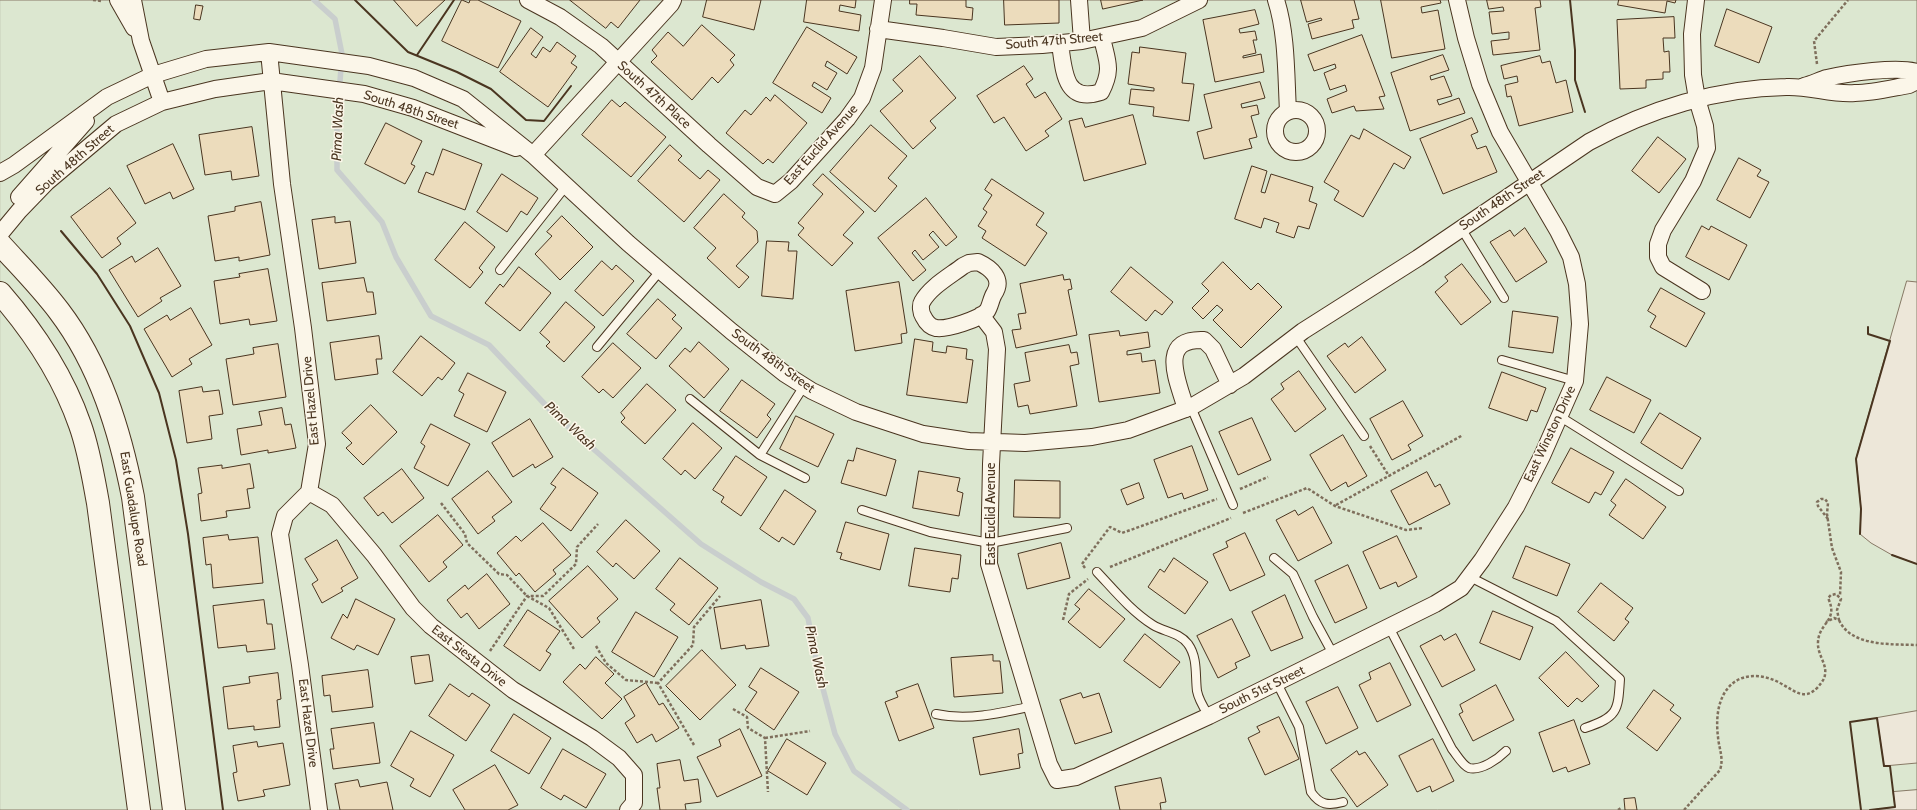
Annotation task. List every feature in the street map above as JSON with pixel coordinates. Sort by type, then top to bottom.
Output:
[{"type":"main road","name":"East Guadalupe Road","points":[[0,244],[31,277],[59,311],[79,342],[100,382],[125,454],[133,497],[174,810]]},
{"type":"main road","points":[[0,293],[34,334],[51,362],[80,425],[90,460],[98,502],[139,810]]},
{"type":"street","points":[[118,0],[141,41]]},
{"type":"street","points":[[132,0],[141,41],[162,102]]},
{"type":"street","name":"South 47th Place","points":[[528,0],[560,17],[601,46],[709,145],[757,186],[775,194]]},
{"type":"street","points":[[533,155],[673,0]]},
{"type":"street","name":"East Euclid Avenue","points":[[775,194],[791,181],[847,119],[862,98],[873,68],[883,0]]},
{"type":"street","points":[[1079,0],[1082,41]]},
{"type":"street","name":"South 47th Street","points":[[878,30],[996,47],[1060,44],[1102,38],[1142,28],[1199,0]]},
{"type":"street","points":[[1276,0],[1280,10],[1288,111]]},
{"type":"street","name":"East Winston Drive","points":[[1456,0],[1480,84],[1500,132],[1558,231],[1571,257],[1577,284],[1580,324],[1575,380],[1542,456],[1516,507],[1466,582]]},
{"type":"street","points":[[1696,0],[1692,34],[1693,75],[1697,99],[1705,126],[1706,148],[1693,181],[1663,230],[1658,244],[1658,257],[1662,267],[1702,291]]},
{"type":"street","points":[[1060,44],[1065,78],[1070,88],[1081,94],[1091,95],[1101,92],[1108,78],[1108,64],[1102,38]]},
{"type":"street","name":"South 48th Street","points":[[0,173],[14,165],[107,97],[153,75],[206,59],[269,52],[369,66],[414,78],[463,99],[533,155],[660,271],[731,331],[804,386],[856,412],[923,434],[969,441],[1025,443],[1092,437],[1128,430],[1188,408],[1230,385],[1296,337],[1461,228],[1528,181],[1614,128],[1660,110],[1697,99],[1749,89],[1804,86],[1827,78],[1853,74],[1907,69],[1917,72]]},
{"type":"street","name":"East Hazel Drive","points":[[269,52],[282,184],[303,328],[317,444],[309,492],[285,516],[280,534],[300,665],[319,810]]},
{"type":"street","name":"South 48th Street","points":[[0,234],[19,211],[47,182],[116,124],[162,102],[215,89],[271,81],[364,94],[413,108],[533,155]]},
{"type":"street","name":"South 48th Street","points":[[1804,86],[1828,92],[1855,93],[1910,85],[1917,82]]},
{"type":"street","name":"South 48th Street","points":[[0,219],[107,97]]},
{"type":"street","points":[[978,262],[991,268],[997,277],[998,284],[997,290],[987,311],[981,315],[946,328],[936,328],[929,325],[921,315],[921,303],[929,292],[963,266],[969,263],[978,262]]},
{"type":"street","name":"East Euclid Avenue","points":[[981,315],[994,332],[997,349],[992,442],[989,564],[1049,764],[1058,780]]},
{"type":"street","points":[[1188,408],[1176,372],[1174,356],[1180,345],[1191,340],[1204,340],[1213,349],[1230,385]]},
{"type":"street","name":"East Siesta Drive","points":[[309,492],[332,505],[374,555],[413,608],[431,626],[513,690],[592,738],[619,758],[634,775],[631,806]]},
{"type":"street","name":"South 51st Street","points":[[1058,780],[1076,777],[1209,716],[1435,604],[1466,582]]},
{"type":"lane","points":[[500,270],[566,186]]},
{"type":"lane","points":[[1461,228],[1504,298]]},
{"type":"lane","points":[[597,347],[660,271]]},
{"type":"lane","points":[[1296,337],[1364,436]]},
{"type":"lane","points":[[1502,360],[1575,380]]},
{"type":"lane","points":[[760,455],[804,386]]},
{"type":"lane","points":[[690,399],[760,455],[805,478]]},
{"type":"lane","points":[[1188,408],[1233,505]]},
{"type":"lane","points":[[1559,416],[1679,491]]},
{"type":"lane","points":[[862,510],[930,532],[990,543],[1067,528]]},
{"type":"lane","points":[[1274,558],[1294,574],[1313,617],[1333,654]]},
{"type":"lane","points":[[1094,574],[1154,626],[1178,635],[1188,644],[1196,666],[1197,691],[1200,702],[1209,716]]},
{"type":"lane","points":[[1466,582],[1556,621],[1620,679],[1618,706],[1606,721],[1585,728]]},
{"type":"lane","points":[[1389,627],[1452,749],[1463,764],[1470,768],[1480,767],[1498,759],[1506,751]]},
{"type":"lane","points":[[1277,682],[1299,727],[1311,792],[1316,800],[1326,804],[1343,802]]},
{"type":"lane","points":[[936,714],[953,718],[1001,713],[1032,706]]},
{"type":"path","points":[[1817,64],[1814,41],[1848,0]]},
{"type":"path","points":[[1335,506],[1463,435]]},
{"type":"path","points":[[1364,436],[1389,476]]},
{"type":"path","points":[[1094,574],[1082,564],[1110,527],[1122,533],[1228,495],[1268,477]]},
{"type":"path","points":[[1063,620],[1069,594],[1094,574],[1307,488],[1335,506],[1406,530],[1423,528]]},
{"type":"path","points":[[1828,519],[1818,506],[1817,502],[1821,498],[1825,499],[1828,503],[1828,519],[1832,548],[1841,572],[1841,598],[1837,610],[1839,620],[1847,631],[1866,641],[1917,646]]},
{"type":"path","points":[[441,503],[465,534],[467,543],[499,574],[507,575],[527,596],[549,608],[574,649]]},
{"type":"path","points":[[527,596],[543,596],[576,564],[577,547],[598,524]]},
{"type":"path","points":[[1684,810],[1720,770],[1723,762],[1718,737],[1718,717],[1719,705],[1727,688],[1738,679],[1749,676],[1779,682],[1795,693],[1808,693],[1815,690],[1822,683],[1826,669],[1819,656],[1818,638],[1832,613],[1833,608],[1828,598],[1831,595],[1836,594],[1841,598]]},
{"type":"path","points":[[481,665],[527,596]]},
{"type":"path","points":[[658,683],[693,645],[694,627],[720,596]]},
{"type":"path","points":[[1826,622],[1834,618],[1839,620]]},
{"type":"path","points":[[596,646],[606,662],[626,680],[658,683]]},
{"type":"path","points":[[658,683],[694,745]]},
{"type":"path","points":[[733,709],[747,717],[748,728],[765,738],[810,731]]},
{"type":"path","points":[[765,738],[768,792]]},
{"type":"green space","points":[[0,0],[1917,0],[1917,810],[0,810]]},
{"type":"shaded area","points":[[1907,281],[1917,282],[1917,564],[1892,555],[1871,543],[1860,534],[1861,509],[1856,459]]},
{"type":"shaded area","points":[[1917,711],[1917,763],[1884,766],[1877,718]]},
{"type":"shaded area","points":[[1917,790],[1917,810],[1871,810],[1895,807],[1893,792]]},
{"type":"building","points":[[394,0],[445,0],[417,26]]},
{"type":"building","points":[[462,0],[469,3],[470,0],[478,0],[521,21],[498,68],[442,41]]},
{"type":"building","points":[[570,0],[640,0],[618,28],[611,22],[606,28]]},
{"type":"building","points":[[707,0],[761,0],[754,30],[703,17]]},
{"type":"building","points":[[807,0],[856,0],[855,8],[840,5],[839,11],[861,15],[859,31],[804,22]]},
{"type":"building","points":[[910,0],[966,0],[966,7],[973,8],[972,20],[916,15],[917,4],[910,4]]},
{"type":"building","points":[[1004,0],[1059,0],[1059,23],[1005,25]]},
{"type":"building","points":[[1101,0],[1143,0],[1103,9]]},
{"type":"building","points":[[1301,0],[1354,0],[1359,19],[1352,20],[1354,28],[1312,39],[1308,24],[1322,20],[1321,18],[1307,22]]},
{"type":"building","points":[[1381,0],[1440,0],[1441,3],[1421,7],[1422,13],[1438,10],[1445,49],[1392,58]]},
{"type":"building","points":[[1487,0],[1540,0],[1541,7],[1535,8],[1540,50],[1493,55],[1491,41],[1509,39],[1509,32],[1492,34],[1489,12],[1504,11],[1503,7],[1489,9]]},
{"type":"building","points":[[1619,0],[1676,0],[1675,3],[1667,1],[1665,13],[1618,5]]},
{"type":"building","points":[[196,5],[203,6],[200,20],[194,19]]},
{"type":"building","points":[[1727,9],[1772,27],[1759,63],[1715,46]]},
{"type":"building","points":[[1255,10],[1259,24],[1239,29],[1240,33],[1255,31],[1257,40],[1253,40],[1256,53],[1243,56],[1243,58],[1261,54],[1264,72],[1215,82],[1203,20]]},
{"type":"building","points":[[1674,17],[1675,38],[1663,38],[1664,52],[1669,51],[1670,72],[1663,72],[1663,79],[1646,80],[1646,88],[1620,89],[1617,20]]},
{"type":"building","points":[[702,25],[735,55],[730,60],[734,65],[718,83],[712,77],[692,100],[651,62],[657,56],[652,50],[668,32],[683,46]]},
{"type":"building","points":[[807,27],[857,57],[847,74],[827,61],[825,66],[837,73],[827,90],[814,82],[812,86],[831,98],[822,113],[773,83]]},
{"type":"building","points":[[531,28],[543,37],[531,54],[536,58],[543,47],[550,52],[557,42],[576,56],[571,63],[577,67],[548,107],[500,72]]},
{"type":"building","points":[[1362,35],[1385,96],[1379,97],[1384,109],[1356,111],[1354,106],[1332,113],[1327,99],[1347,91],[1345,85],[1330,90],[1324,73],[1336,68],[1335,64],[1314,71],[1308,55]]},
{"type":"building","points":[[1140,47],[1186,53],[1182,83],[1194,84],[1189,121],[1153,116],[1154,107],[1129,104],[1131,89],[1154,91],[1154,88],[1128,84],[1132,52],[1139,53]]},
{"type":"building","points":[[1443,55],[1449,70],[1430,76],[1431,80],[1444,76],[1452,96],[1437,100],[1439,105],[1459,98],[1465,113],[1410,131],[1391,73]]},
{"type":"building","points":[[920,56],[956,98],[930,121],[936,128],[913,149],[880,111],[903,91],[893,80]]},
{"type":"building","points":[[1540,56],[1542,63],[1550,61],[1556,83],[1566,80],[1573,112],[1519,126],[1511,96],[1507,97],[1505,85],[1518,82],[1517,76],[1504,79],[1501,66]]},
{"type":"building","points":[[1024,66],[1033,79],[1026,84],[1035,98],[1045,92],[1062,119],[1045,131],[1049,136],[1026,151],[1004,117],[994,123],[977,96]]},
{"type":"building","points":[[1260,82],[1265,98],[1241,104],[1242,108],[1257,105],[1259,114],[1251,116],[1257,137],[1249,139],[1252,148],[1204,159],[1197,132],[1212,128],[1204,95]]},
{"type":"building","points":[[775,95],[807,123],[773,163],[768,159],[763,164],[726,133],[745,110],[751,115],[766,97],[770,101]]},
{"type":"building","points":[[612,100],[620,107],[625,102],[666,137],[631,177],[582,135]]},
{"type":"building","points":[[1133,115],[1146,164],[1084,181],[1069,121],[1082,118],[1085,127]]},
{"type":"building","points":[[1472,118],[1478,132],[1471,135],[1477,149],[1486,146],[1497,172],[1443,194],[1420,139]]},
{"type":"building","points":[[386,123],[422,141],[411,164],[415,166],[405,184],[365,164]]},
{"type":"building","points":[[871,125],[907,156],[888,178],[897,186],[875,212],[830,172]]},
{"type":"building","points":[[252,127],[259,176],[232,180],[231,171],[205,175],[199,135]]},
{"type":"building","points":[[1364,129],[1411,157],[1404,169],[1394,163],[1363,217],[1334,200],[1339,191],[1324,182],[1351,135],[1359,139]]},
{"type":"building","points":[[1658,137],[1686,159],[1659,193],[1632,171]]},
{"type":"building","points":[[173,144],[194,189],[173,199],[170,192],[145,204],[127,166]]},
{"type":"building","points":[[670,145],[682,156],[678,160],[700,179],[708,170],[720,180],[684,222],[638,181]]},
{"type":"building","points":[[443,149],[482,164],[465,210],[418,192],[426,172],[433,175]]},
{"type":"building","points":[[1739,158],[1761,170],[1757,176],[1769,182],[1750,218],[1717,200]]},
{"type":"building","points":[[1252,166],[1267,171],[1261,192],[1265,193],[1271,174],[1313,187],[1309,201],[1317,204],[1309,229],[1298,226],[1294,238],[1276,232],[1279,223],[1264,218],[1261,228],[1235,219]]},
{"type":"building","points":[[502,174],[538,198],[527,215],[521,211],[507,232],[477,212]]},
{"type":"building","points":[[823,174],[864,212],[843,235],[853,243],[832,266],[798,235],[804,228],[798,223],[823,194],[813,185]]},
{"type":"building","points":[[992,179],[1044,213],[1036,225],[1047,233],[1025,266],[982,238],[986,231],[978,226],[987,212],[983,209],[992,195],[985,190]]},
{"type":"building","points":[[110,188],[136,223],[117,238],[121,244],[102,258],[71,217]]},
{"type":"building","points":[[724,194],[745,213],[742,217],[757,231],[758,242],[736,266],[749,277],[739,288],[707,258],[716,248],[694,228]]},
{"type":"building","points":[[926,198],[957,237],[946,246],[933,231],[929,235],[939,247],[923,260],[915,250],[912,253],[926,270],[913,281],[878,238]]},
{"type":"building","points":[[261,202],[270,255],[239,261],[239,257],[215,261],[208,216],[235,211],[235,207]]},
{"type":"building","points":[[562,216],[593,247],[560,280],[535,254],[552,236],[547,232]]},
{"type":"building","points":[[335,217],[335,223],[350,221],[356,263],[319,269],[312,220]]},
{"type":"building","points":[[465,222],[495,247],[479,268],[483,272],[470,288],[435,260]]},
{"type":"building","points":[[1702,226],[1709,230],[1711,226],[1747,245],[1729,280],[1686,257]]},
{"type":"building","points":[[1525,228],[1547,262],[1516,282],[1490,242],[1510,230],[1514,236]]},
{"type":"building","points":[[767,241],[789,242],[788,251],[797,251],[793,299],[762,296]]},
{"type":"building","points":[[158,248],[181,286],[160,298],[162,301],[138,317],[109,270],[132,256],[135,262]]},
{"type":"building","points":[[602,261],[612,270],[616,265],[634,281],[603,316],[575,291]]},
{"type":"building","points":[[1223,262],[1251,290],[1258,283],[1282,307],[1241,348],[1213,320],[1223,310],[1217,305],[1203,319],[1192,308],[1209,291],[1202,284]]},
{"type":"building","points":[[1462,264],[1491,302],[1461,325],[1435,292],[1448,281],[1445,277]]},
{"type":"building","points":[[519,267],[551,293],[520,331],[485,303],[500,284],[503,287]]},
{"type":"building","points":[[1131,267],[1173,302],[1162,315],[1155,310],[1146,321],[1111,292]]},
{"type":"building","points":[[268,269],[277,321],[250,325],[249,319],[220,324],[214,281],[240,277],[239,274]]},
{"type":"building","points":[[1063,275],[1064,280],[1070,279],[1072,289],[1068,290],[1077,335],[1016,348],[1012,330],[1021,329],[1018,314],[1026,313],[1020,284]]},
{"type":"building","points":[[364,278],[367,292],[373,292],[376,314],[327,321],[322,283]]},
{"type":"building","points":[[899,282],[907,333],[901,334],[902,343],[855,351],[846,291]]},
{"type":"building","points":[[1661,288],[1705,313],[1686,347],[1650,327],[1656,316],[1648,311]]},
{"type":"building","points":[[658,299],[676,315],[672,319],[682,328],[656,359],[627,334]]},
{"type":"building","points":[[566,302],[595,327],[564,362],[546,346],[550,342],[540,333]]},
{"type":"building","points":[[191,308],[212,345],[189,359],[192,364],[172,377],[144,329],[167,315],[170,320]]},
{"type":"building","points":[[1513,311],[1558,317],[1553,353],[1509,347]]},
{"type":"building","points":[[1119,331],[1120,336],[1148,332],[1150,347],[1127,351],[1127,355],[1141,353],[1142,362],[1155,360],[1160,393],[1099,402],[1089,335]]},
{"type":"building","points":[[379,336],[382,359],[376,359],[378,374],[335,380],[330,343]]},
{"type":"building","points":[[421,336],[455,363],[442,380],[438,377],[422,396],[393,372]]},
{"type":"building","points":[[1362,337],[1386,370],[1355,393],[1327,356],[1345,343],[1348,347]]},
{"type":"building","points":[[915,339],[933,342],[932,351],[946,353],[947,346],[967,349],[966,359],[973,360],[967,403],[907,395]]},
{"type":"building","points":[[699,342],[729,369],[704,398],[669,366],[685,348],[690,352]]},
{"type":"building","points":[[613,343],[641,368],[613,398],[603,389],[599,393],[582,377]]},
{"type":"building","points":[[278,344],[286,397],[233,405],[226,359],[254,354],[253,348]]},
{"type":"building","points":[[1069,345],[1071,353],[1077,352],[1079,364],[1070,366],[1077,406],[1030,414],[1028,405],[1018,407],[1014,384],[1030,381],[1025,353]]},
{"type":"building","points":[[1299,371],[1326,409],[1295,432],[1271,399],[1284,389],[1281,384]]},
{"type":"building","points":[[1502,372],[1546,388],[1537,412],[1531,410],[1527,421],[1489,408]]},
{"type":"building","points":[[468,373],[506,392],[487,432],[454,416],[464,394],[459,391]]},
{"type":"building","points":[[1607,377],[1651,400],[1634,433],[1590,410]]},
{"type":"building","points":[[742,380],[775,404],[767,415],[771,419],[757,438],[720,411]]},
{"type":"building","points":[[647,384],[676,410],[645,444],[621,422],[625,418],[621,413]]},
{"type":"building","points":[[202,387],[203,392],[219,390],[223,414],[209,416],[212,439],[187,443],[179,391]]},
{"type":"building","points":[[1403,401],[1423,436],[1408,445],[1411,450],[1392,460],[1370,419]]},
{"type":"building","points":[[371,405],[397,432],[363,465],[346,448],[352,443],[342,433]]},
{"type":"building","points":[[282,408],[285,425],[291,424],[296,448],[268,453],[268,450],[241,455],[237,429],[262,425],[259,412]]},
{"type":"building","points":[[1660,413],[1701,438],[1682,469],[1641,443]]},
{"type":"building","points":[[796,416],[834,434],[818,467],[780,449]]},
{"type":"building","points":[[1252,418],[1271,460],[1238,475],[1219,432]]},
{"type":"building","points":[[530,419],[553,457],[535,468],[533,464],[513,477],[492,443]]},
{"type":"building","points":[[693,423],[722,448],[695,479],[685,470],[681,475],[663,459]]},
{"type":"building","points":[[431,424],[470,444],[448,486],[414,468],[425,446],[421,443]]},
{"type":"building","points":[[1343,435],[1367,476],[1348,487],[1346,482],[1331,491],[1310,455]]},
{"type":"building","points":[[1192,446],[1208,490],[1184,499],[1182,493],[1168,498],[1154,460]]},
{"type":"building","points":[[857,448],[896,460],[886,496],[841,483],[848,460],[853,461]]},
{"type":"building","points":[[1571,448],[1614,472],[1601,495],[1595,492],[1589,503],[1552,483]]},
{"type":"building","points":[[736,456],[767,477],[741,516],[721,502],[724,497],[713,490]]},
{"type":"building","points":[[250,464],[254,488],[247,489],[250,508],[226,511],[227,517],[201,521],[198,494],[202,493],[198,468],[222,465],[222,468]]},
{"type":"building","points":[[563,468],[598,493],[571,531],[540,509],[556,487],[551,484]]},
{"type":"building","points":[[402,469],[424,498],[392,523],[383,512],[378,516],[364,498]]},
{"type":"building","points":[[488,471],[512,502],[492,517],[495,521],[478,534],[452,499]]},
{"type":"building","points":[[919,471],[960,478],[957,491],[963,493],[959,516],[913,508]]},
{"type":"building","points":[[1427,472],[1435,487],[1440,484],[1450,504],[1409,525],[1391,491]]},
{"type":"building","points":[[1626,479],[1666,507],[1643,539],[1609,515],[1616,505],[1611,501]]},
{"type":"building","points":[[1015,480],[1060,481],[1060,518],[1014,517]]},
{"type":"building","points":[[1139,483],[1144,498],[1127,505],[1121,490]]},
{"type":"building","points":[[785,490],[816,511],[794,545],[782,537],[779,542],[760,529]]},
{"type":"building","points":[[1313,507],[1332,543],[1298,561],[1276,520],[1295,510],[1298,515]]},
{"type":"building","points":[[438,515],[463,545],[443,562],[447,567],[429,582],[400,546]]},
{"type":"building","points":[[626,520],[660,551],[634,579],[616,563],[613,567],[597,552]]},
{"type":"building","points":[[846,522],[889,534],[880,570],[840,559],[842,553],[837,552]]},
{"type":"building","points":[[543,523],[571,555],[553,570],[556,574],[535,592],[519,573],[516,576],[497,553],[516,536],[521,541]]},
{"type":"building","points":[[1245,533],[1265,575],[1230,591],[1213,554],[1228,547],[1226,542]]},
{"type":"building","points":[[228,535],[229,540],[258,537],[263,583],[213,588],[211,564],[206,565],[203,538]]},
{"type":"building","points":[[1397,536],[1417,577],[1398,587],[1396,582],[1380,589],[1363,552]]},
{"type":"building","points":[[337,540],[358,578],[341,588],[343,591],[322,603],[312,584],[318,580],[305,559]]},
{"type":"building","points":[[1061,543],[1070,578],[1027,589],[1018,554]]},
{"type":"building","points":[[1526,546],[1570,564],[1557,596],[1513,578]]},
{"type":"building","points":[[915,548],[961,555],[958,579],[952,578],[950,592],[909,586]]},
{"type":"building","points":[[680,558],[718,588],[689,625],[670,610],[675,604],[656,589]]},
{"type":"building","points":[[1174,558],[1208,582],[1185,614],[1148,587],[1160,569],[1164,572]]},
{"type":"building","points":[[1348,565],[1367,608],[1335,623],[1315,581]]},
{"type":"building","points":[[588,566],[618,599],[597,618],[600,622],[582,638],[549,601]]},
{"type":"building","points":[[487,574],[510,604],[479,629],[467,613],[461,618],[447,600],[465,585],[468,589]]},
{"type":"building","points":[[1601,583],[1633,608],[1625,619],[1629,622],[1614,641],[1578,612]]},
{"type":"building","points":[[1089,589],[1125,619],[1100,648],[1068,622],[1080,609],[1075,605]]},
{"type":"building","points":[[1285,595],[1303,638],[1271,651],[1252,612]]},
{"type":"building","points":[[356,599],[395,619],[378,655],[357,645],[354,650],[331,638],[343,614],[347,618]]},
{"type":"building","points":[[264,600],[267,624],[272,624],[275,649],[247,652],[246,645],[218,648],[213,606]]},
{"type":"building","points":[[761,600],[769,646],[746,649],[745,645],[721,649],[714,608]]},
{"type":"building","points":[[528,610],[560,631],[546,651],[551,654],[540,671],[504,646]]},
{"type":"building","points":[[1493,611],[1533,627],[1520,660],[1480,643]]},
{"type":"building","points":[[636,612],[678,637],[654,677],[612,652]]},
{"type":"building","points":[[1232,619],[1250,656],[1235,663],[1237,668],[1218,678],[1197,636]]},
{"type":"building","points":[[1145,634],[1180,662],[1160,688],[1124,661]]},
{"type":"building","points":[[1456,634],[1475,670],[1442,687],[1420,646],[1441,635],[1444,640]]},
{"type":"building","points":[[702,650],[736,685],[700,720],[666,686]]},
{"type":"building","points":[[1566,652],[1599,686],[1582,702],[1577,698],[1568,707],[1539,678]]},
{"type":"building","points":[[429,655],[433,681],[415,684],[411,657]]},
{"type":"building","points":[[993,655],[993,661],[1000,661],[1003,693],[954,697],[951,658]]},
{"type":"building","points":[[596,657],[614,674],[605,683],[622,699],[602,719],[563,682],[580,664],[585,669]]},
{"type":"building","points":[[1390,663],[1411,705],[1377,722],[1359,685],[1371,679],[1369,673]]},
{"type":"building","points":[[761,668],[799,692],[774,730],[745,710],[757,692],[749,687]]},
{"type":"building","points":[[368,670],[373,707],[332,712],[330,695],[324,696],[322,676]]},
{"type":"building","points":[[278,673],[281,699],[277,700],[280,727],[254,730],[254,726],[228,729],[223,687],[250,683],[249,677]]},
{"type":"building","points":[[646,683],[659,705],[663,703],[679,728],[656,742],[652,734],[637,743],[625,723],[635,716],[624,697]]},
{"type":"building","points":[[450,684],[469,697],[472,693],[490,705],[466,741],[429,716]]},
{"type":"building","points":[[918,684],[934,728],[899,741],[885,702],[898,697],[896,692]]},
{"type":"building","points":[[1496,685],[1514,720],[1473,741],[1459,714],[1463,712],[1460,705]]},
{"type":"building","points":[[1338,687],[1358,728],[1326,744],[1306,702]]},
{"type":"building","points":[[1654,690],[1674,705],[1670,710],[1681,718],[1657,751],[1627,728]]},
{"type":"building","points":[[1081,693],[1083,698],[1099,693],[1112,732],[1075,744],[1060,700]]},
{"type":"building","points":[[514,714],[551,738],[529,774],[491,751]]},
{"type":"building","points":[[1279,717],[1299,759],[1265,775],[1248,738],[1260,732],[1257,727]]},
{"type":"building","points":[[1574,720],[1590,764],[1568,772],[1566,767],[1553,772],[1539,733]]},
{"type":"building","points":[[374,723],[380,763],[333,769],[330,749],[334,749],[331,729]]},
{"type":"building","points":[[740,729],[762,776],[717,797],[697,757],[721,746],[719,740]]},
{"type":"building","points":[[1019,729],[1023,753],[1018,754],[1020,768],[980,775],[973,738]]},
{"type":"building","points":[[411,731],[454,755],[430,797],[410,786],[414,779],[391,766]]},
{"type":"building","points":[[787,739],[826,763],[807,795],[768,771]]},
{"type":"building","points":[[1433,739],[1454,781],[1432,792],[1430,786],[1417,792],[1399,756]]},
{"type":"building","points":[[257,742],[258,747],[283,743],[290,785],[263,790],[265,796],[238,801],[233,773],[237,772],[233,746]]},
{"type":"building","points":[[563,749],[606,774],[586,808],[564,795],[561,800],[541,788]]},
{"type":"building","points":[[1357,751],[1359,755],[1365,752],[1388,785],[1357,807],[1331,770]]},
{"type":"building","points":[[680,760],[684,781],[698,779],[701,802],[685,804],[686,810],[660,810],[657,788],[660,788],[657,764]]},
{"type":"building","points":[[495,765],[518,805],[508,810],[465,810],[453,790]]},
{"type":"building","points":[[1161,778],[1166,802],[1160,803],[1161,810],[1120,810],[1115,787]]},
{"type":"building","points":[[358,780],[360,787],[387,782],[393,810],[340,810],[335,784]]},
{"type":"building","points":[[1635,798],[1637,810],[1625,810],[1624,799]]},
{"type":"waterway","name":"Pima Wash","points":[[314,0],[335,19],[342,54],[337,122],[337,170],[382,222],[396,257],[431,316],[489,345],[555,415],[701,544],[761,582],[794,599],[808,618],[818,670],[835,734],[854,771],[907,810]]},
{"type":"wall","points":[[355,0],[408,52],[457,72],[491,89],[526,120],[544,121],[571,86]]},
{"type":"wall","points":[[417,55],[454,0]]},
{"type":"wall","points":[[1570,0],[1575,50],[1575,80],[1585,112]]},
{"type":"wall","points":[[61,231],[97,274],[130,326],[159,393],[176,460],[188,534],[223,810]]},
{"type":"wall","points":[[1860,534],[1861,509],[1856,459],[1890,341],[1868,334],[1868,327]]},
{"type":"wall","points":[[1892,555],[1917,564]]},
{"type":"wall","points":[[1861,810],[1850,722],[1877,718],[1884,766],[1890,766],[1895,807],[1870,810]]}]
